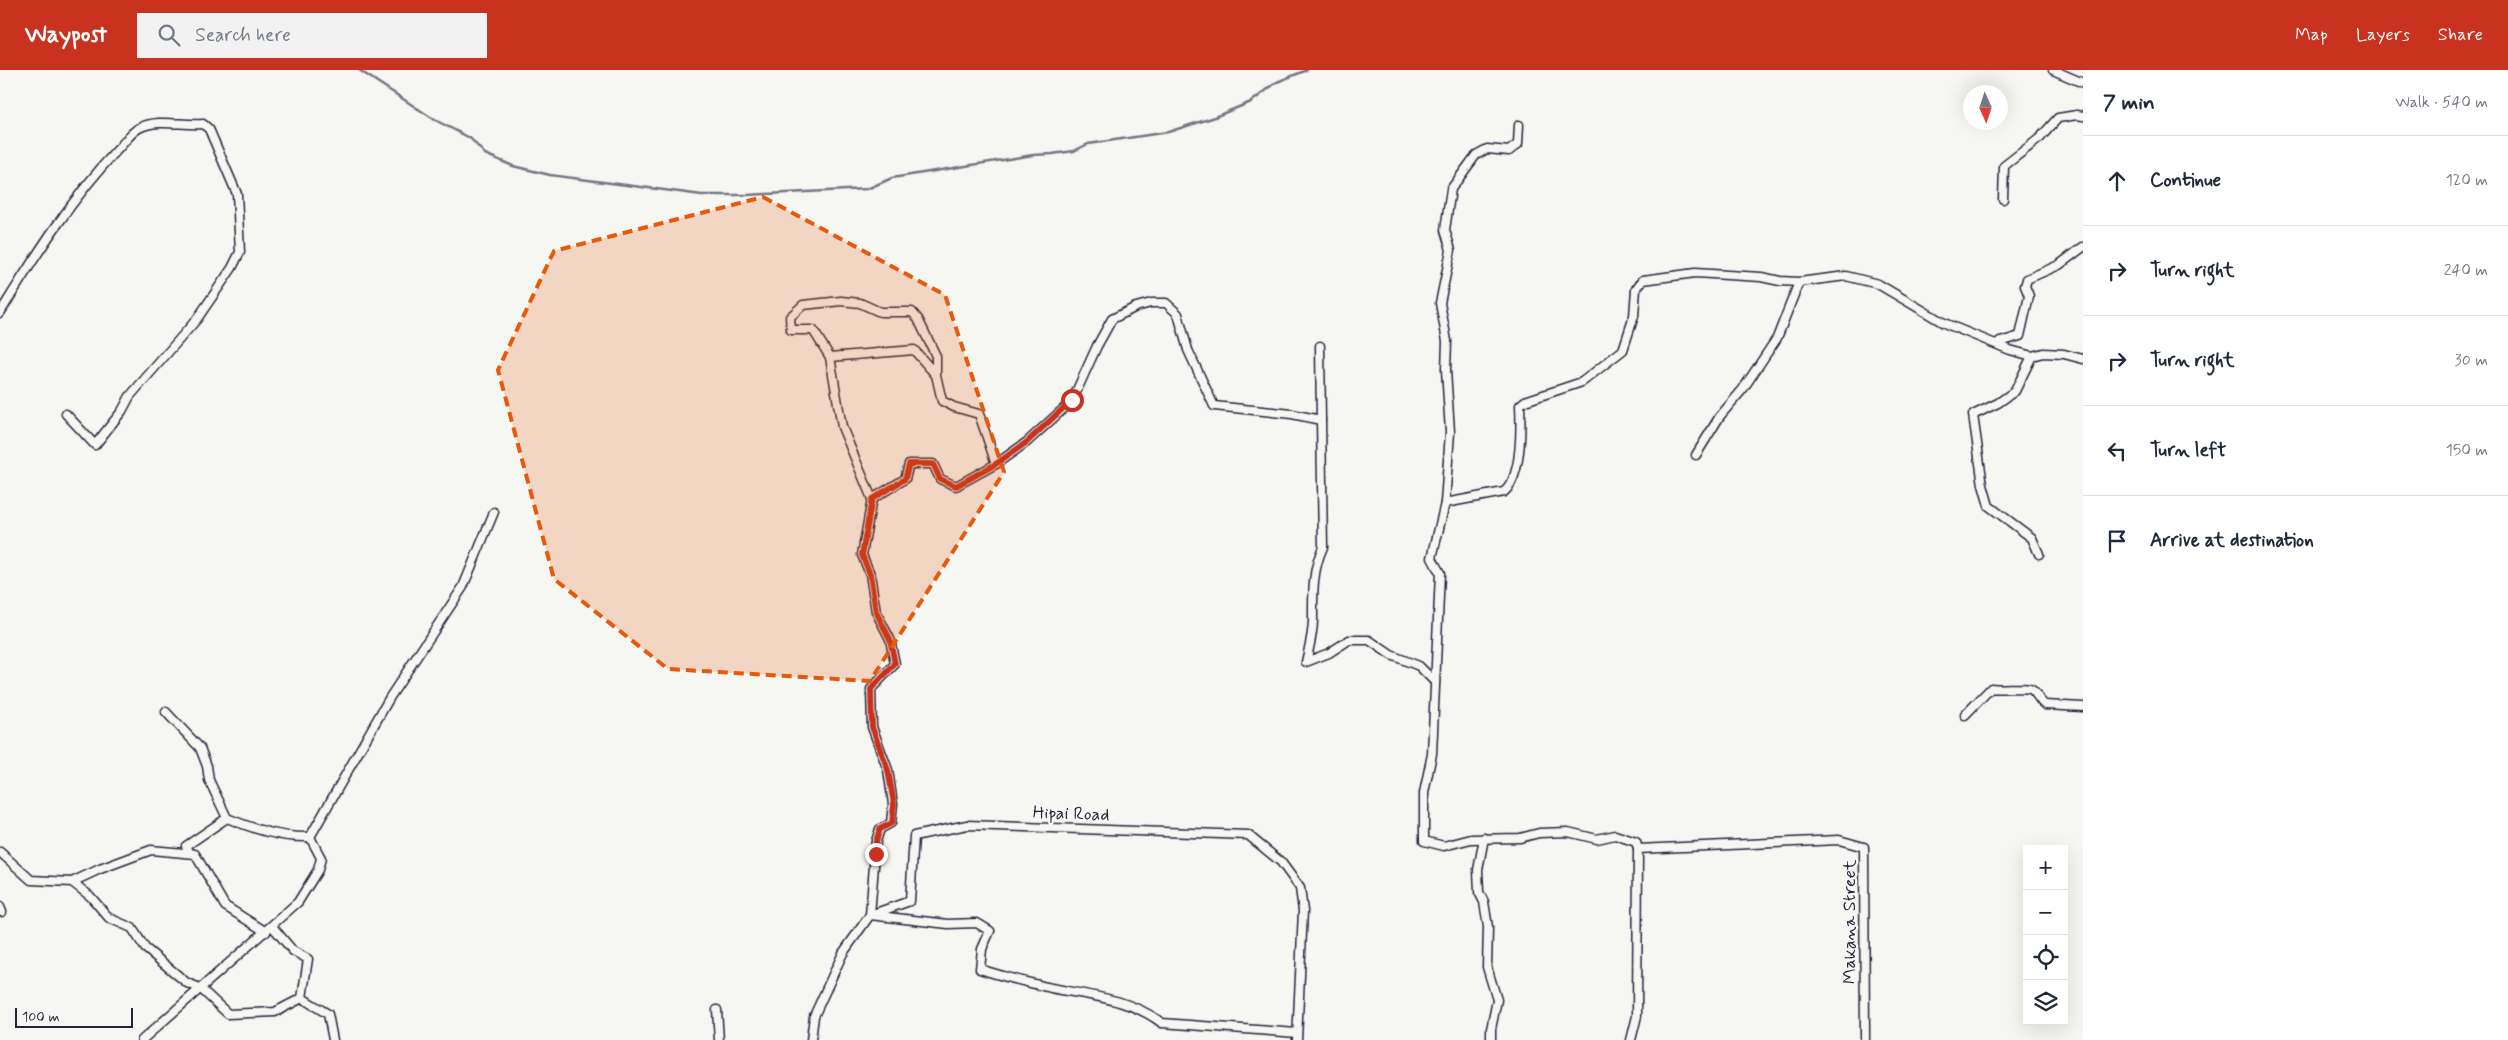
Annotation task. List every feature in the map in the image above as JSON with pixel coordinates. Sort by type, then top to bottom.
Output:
[{"type":"street","points":[[2053,70],[2083,83]]},
{"type":"street","points":[[2003,199],[2004,166],[2040,138],[2058,118],[2083,116]]},
{"type":"street","points":[[0,313],[36,254],[97,172],[138,128],[157,122],[185,126],[203,124],[209,129],[237,194],[240,252],[232,268],[197,319],[130,396],[122,411],[95,445],[66,414]]},
{"type":"street","points":[[1519,125],[1518,144],[1509,151],[1487,149],[1476,154],[1451,190],[1445,230],[1452,250],[1440,303],[1447,341],[1446,370],[1450,432],[1445,503],[1432,558],[1440,573],[1432,754],[1424,793],[1424,841],[1444,846],[1484,838],[1520,838],[1539,833],[1568,832],[1597,839],[1620,836],[1636,842],[1638,849],[1637,1016],[1631,1040]]},
{"type":"street","points":[[1997,343],[2020,336],[2029,296],[2025,286],[2028,279],[2059,265],[2083,247]]},
{"type":"street","points":[[1445,503],[1504,492],[1511,486],[1519,444],[1520,405],[1525,401],[1582,382],[1623,350],[1634,316],[1636,289],[1643,280],[1695,273],[1761,276],[1780,281],[1799,282],[1846,276],[1878,284],[1944,323],[1997,343],[2010,350],[2032,356],[2043,353],[2064,354],[2083,359]]},
{"type":"street","points":[[1696,454],[1720,416],[1743,389],[1777,338],[1799,282]]},
{"type":"street","points":[[811,1040],[814,1016],[842,953],[870,915],[876,841],[880,829],[892,823],[894,804],[888,770],[872,727],[871,689],[895,664],[890,639],[876,612],[870,574],[862,555],[872,499],[842,427],[830,357],[813,330],[791,330],[790,317],[803,305],[841,301],[860,304],[880,312],[912,312],[918,319],[936,356],[936,375],[942,401],[954,407],[979,414],[996,464]]},
{"type":"street","points":[[872,499],[905,479],[909,464],[933,464],[940,479],[956,486],[996,464],[1027,442],[1072,400],[1112,319],[1136,307],[1151,303],[1166,303],[1178,314],[1188,350],[1214,406],[1292,414],[1321,420]]},
{"type":"street","points":[[1320,346],[1323,547],[1316,561],[1312,590],[1312,626],[1306,662],[1329,653],[1350,640],[1369,640],[1391,655],[1418,666],[1435,682]]},
{"type":"street","points":[[830,357],[914,350],[936,375]]},
{"type":"street","points":[[2032,356],[2015,391],[1973,415],[1982,485],[1989,506],[2032,538],[2039,554]]},
{"type":"street","points":[[310,837],[390,697],[462,587],[494,512]]},
{"type":"street","points":[[1965,715],[1991,688],[2006,690],[2031,689],[2045,705],[2083,707]]},
{"type":"street","points":[[166,712],[200,748],[207,766],[209,780],[227,818],[251,828],[293,838],[310,837]]},
{"type":"street","points":[[190,854],[186,846],[227,818]]},
{"type":"street","name":"Hipai Road","points":[[870,915],[910,901],[914,836],[967,825],[1248,835],[1281,862],[1300,888],[1303,911],[1297,1036]]},
{"type":"street","points":[[142,1040],[298,902],[318,870],[321,858],[310,837]]},
{"type":"street","points":[[1484,838],[1478,870],[1480,892],[1484,902],[1488,927],[1488,967],[1497,1000],[1491,1029],[1491,1040]]},
{"type":"street","name":"Makana Street","points":[[1638,849],[1840,840],[1864,847],[1865,1040]]},
{"type":"street","points":[[0,852],[31,880],[72,882],[100,869],[151,850],[195,854],[225,906],[269,929],[293,951],[308,959],[302,998]]},
{"type":"street","points":[[72,882],[90,896],[109,918],[132,928],[146,948],[187,982],[200,988],[228,1014],[275,1012],[302,998]]},
{"type":"street","points":[[870,915],[948,924],[977,923],[990,931],[982,949],[980,969],[1052,988],[1117,1000],[1148,1012],[1162,1024],[1297,1036]]},
{"type":"street","points":[[302,998],[328,1014],[333,1040]]},
{"type":"street","points":[[717,1010],[718,1040]]},
{"type":"highlighted area","points":[[763,197],[945,295],[1004,472],[870,681],[668,669],[554,579],[498,370],[554,251]]},
{"type":"waterway","points":[[359,70],[435,120],[470,138],[485,154],[513,166],[550,175],[702,195],[747,195],[867,189],[892,178],[1033,155],[1074,151],[1088,144],[1168,132],[1212,118],[1251,102],[1277,82],[1307,70]]},
{"type":"route","points":[[876,854],[876,841],[880,829],[892,823],[894,804],[888,770],[872,727],[871,689],[895,664],[890,639],[876,612],[870,574],[862,555],[870,523],[868,516],[872,499],[885,493],[905,479],[909,464],[933,464],[940,479],[956,486],[996,464],[1027,442],[1072,400]]}]
